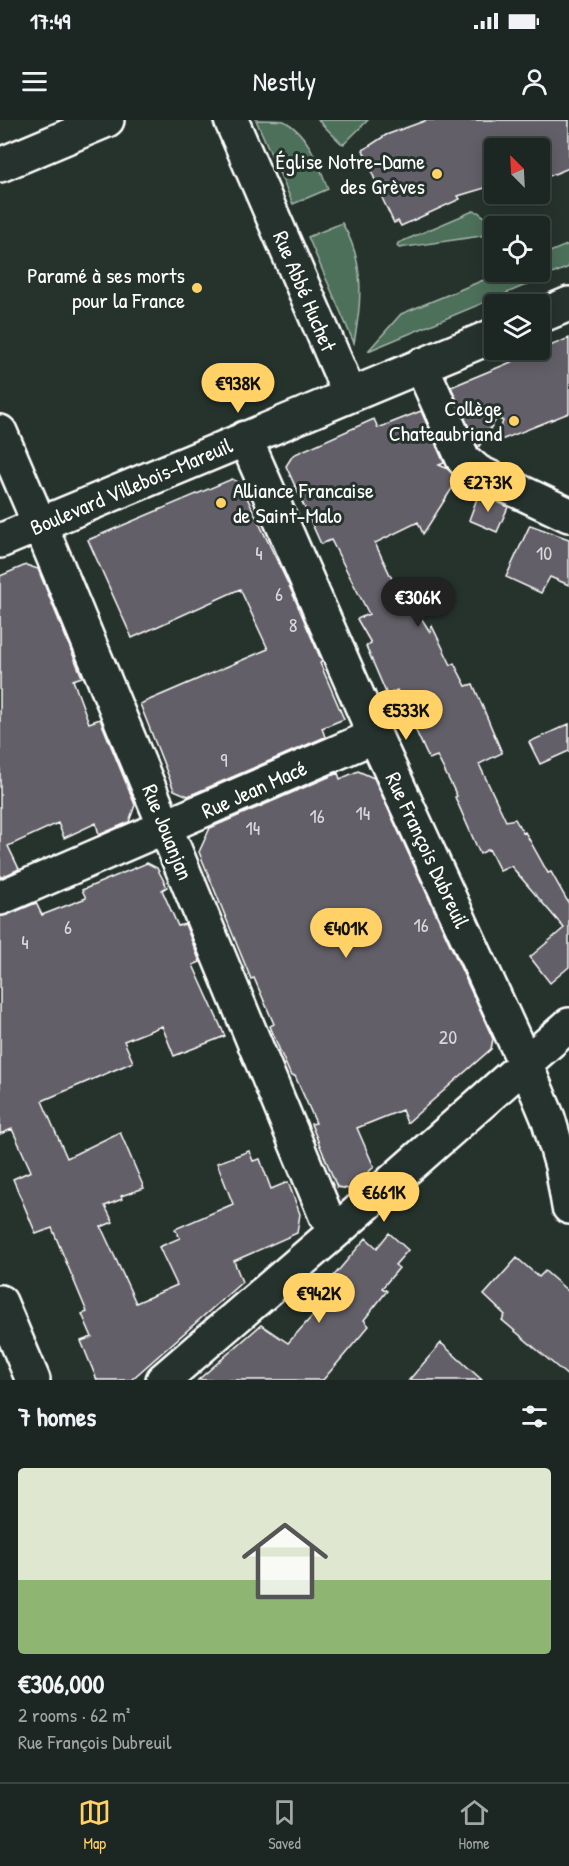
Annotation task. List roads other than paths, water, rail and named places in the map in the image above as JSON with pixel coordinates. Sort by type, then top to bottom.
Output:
[{"type":"street","points":[[0,165],[107,120]]},
{"type":"street","name":"Rue Abbé Huchet","points":[[231,120],[350,395]]},
{"type":"street","points":[[550,312],[569,304]]},
{"type":"street","name":"Boulevard Villebois-Mareuil","points":[[0,541],[484,339]]},
{"type":"street","points":[[421,365],[463,459],[478,472],[569,515]]},
{"type":"street","name":"Rue Jouanjan","points":[[0,432],[326,1216],[336,1231]]},
{"type":"street","name":"Rue François Dubreuil","points":[[246,438],[375,736],[525,1063],[562,1166],[569,1207]]},
{"type":"street","name":"Rue Jean Macé","points":[[0,898],[375,736]]},
{"type":"street","points":[[163,1380],[569,1025]]},
{"type":"street","points":[[0,1302],[33,1380]]},
{"type":"place","name":"Église Notre-Dame des Grèves","points":[[437,174]]},
{"type":"place","name":"Paramé à ses morts pour la France","points":[[197,288]]},
{"type":"place","name":"Collège Chateaubriand","points":[[514,421]]},
{"type":"place","name":"Alliance Francaise de Saint-Malo","points":[[221,503]]}]
